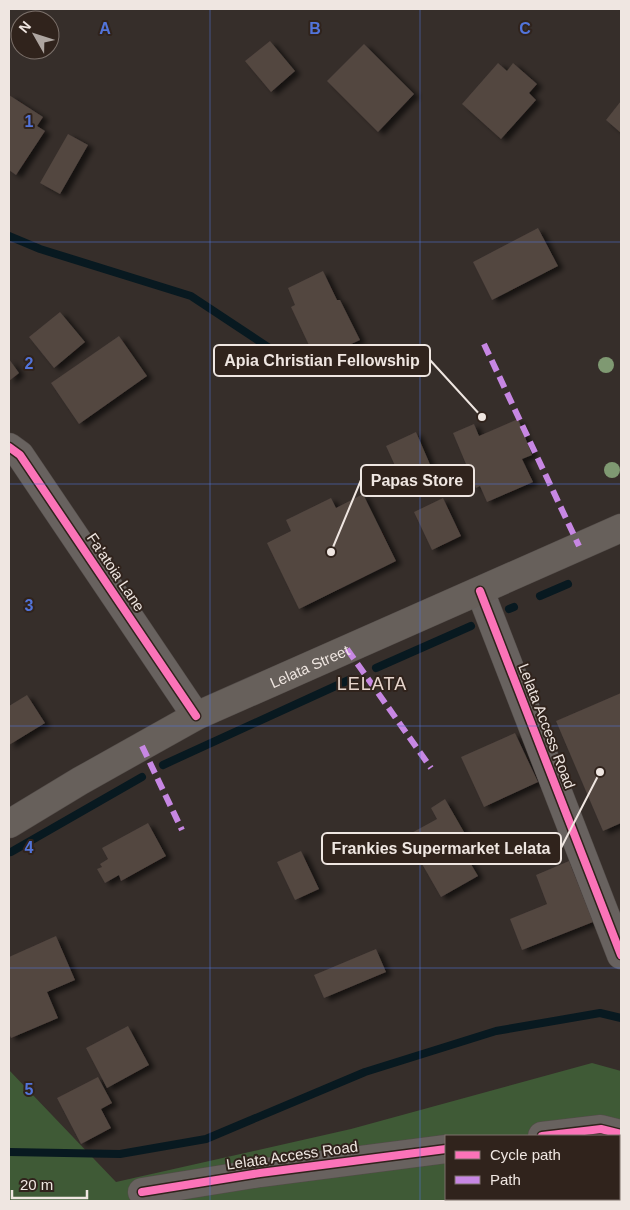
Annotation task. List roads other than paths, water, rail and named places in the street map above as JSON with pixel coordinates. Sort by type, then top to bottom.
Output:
[{"type":"main road","name":"Lelata Street","points":[[9,824],[80,781],[196,716],[621,528]]},
{"type":"street","name":"Fa'atoia Lane","points":[[9,447],[20,455],[196,716]]},
{"type":"street","name":"Lelata Access Road","points":[[480,591],[621,955]]},
{"type":"street","points":[[550,1135],[601,1129],[621,1134]]},
{"type":"street","name":"Lelata Access Road","points":[[142,1192],[260,1173],[445,1149]]},
{"type":"waterway","points":[[9,236],[40,249],[191,296],[271,349]]},
{"type":"waterway","points":[[540,596],[568,584]]},
{"type":"waterway","points":[[509,609],[514,607]]},
{"type":"waterway","points":[[376,668],[471,626]]},
{"type":"waterway","points":[[163,765],[351,679]]},
{"type":"waterway","points":[[11,852],[142,777]]},
{"type":"waterway","points":[[9,1152],[120,1154],[206,1139],[365,1072],[496,1031],[600,1013],[621,1018]]},
{"type":"place","name":"Apia Christian Fellowship","points":[[482,417]]},
{"type":"place","name":"Papas Store","points":[[331,552]]},
{"type":"place","name":"Frankies Supermarket Lelata","points":[[600,772]]},
{"type":"district","name":"LELATA","points":[[372,684]]}]
